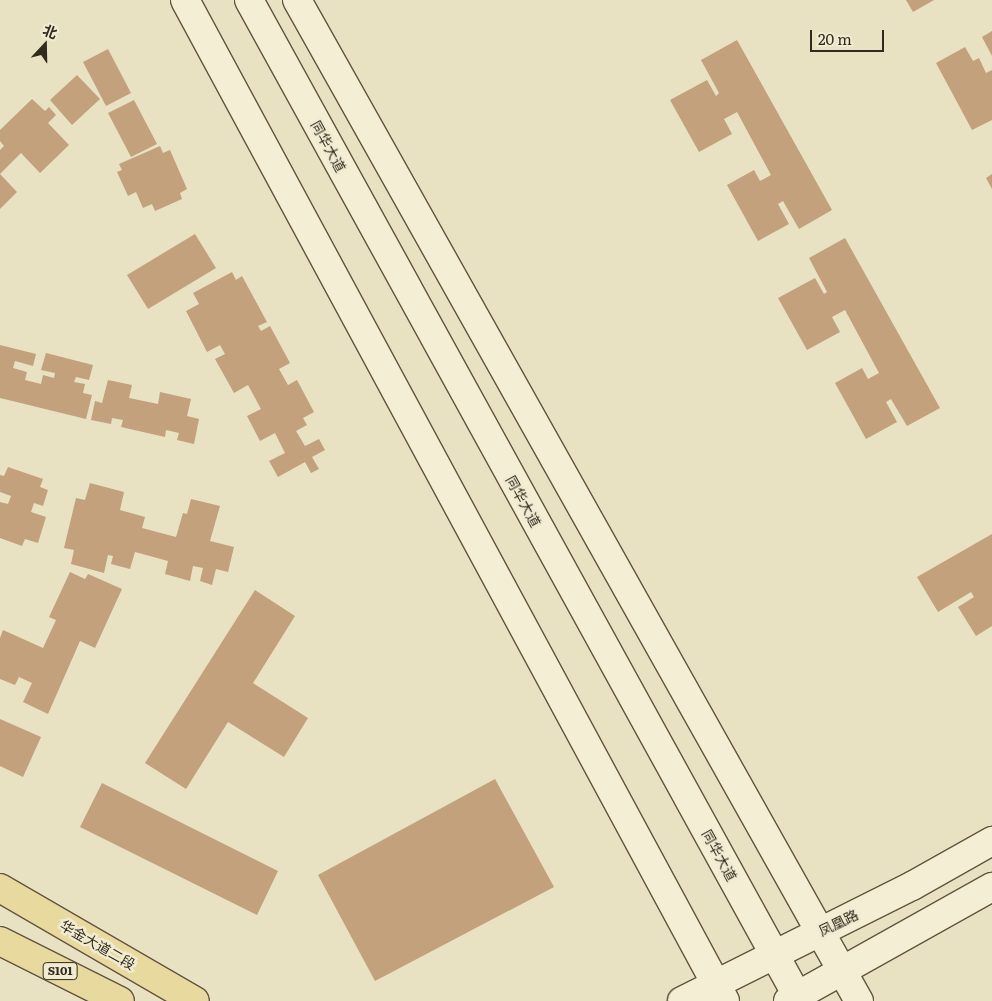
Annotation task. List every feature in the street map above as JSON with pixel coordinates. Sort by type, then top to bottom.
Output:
[{"type":"main road","points":[[185,0],[720,992]]},
{"type":"main road","name":"同华大道","points":[[249,0],[795,999]]},
{"type":"main road","points":[[296,0],[859,1001]]},
{"type":"main road","name":"凤凰路","points":[[682,1001],[720,992],[992,841]]},
{"type":"main road","points":[[795,999],[992,887]]},
{"type":"main road","name":"华金大道二段","points":[[0,888],[195,1001]]},
{"type":"main road","name":"S101","points":[[0,941],[120,1001]]},
{"type":"building","points":[[906,0],[934,0],[913,12]]},
{"type":"building","points":[[992,31],[992,56],[982,37]]},
{"type":"building","points":[[737,40],[832,210],[799,229],[783,201],[778,204],[789,224],[758,241],[727,185],[754,170],[760,181],[771,175],[737,112],[724,119],[732,134],[699,152],[670,100],[707,80],[716,96],[719,93],[701,60]]},
{"type":"building","points":[[965,47],[973,61],[979,58],[986,73],[992,70],[992,120],[972,130],[936,63]]},
{"type":"building","points":[[108,49],[131,93],[106,106],[83,62]]},
{"type":"building","points":[[77,75],[100,99],[72,125],[50,100]]},
{"type":"building","points":[[32,99],[45,111],[49,107],[56,115],[48,123],[69,145],[40,173],[21,153],[0,174],[0,150],[4,146],[0,141],[0,130]]},
{"type":"building","points":[[134,100],[157,144],[131,157],[108,113]]},
{"type":"building","points":[[160,146],[163,153],[170,150],[187,189],[180,193],[182,199],[155,211],[152,204],[143,208],[136,192],[128,196],[117,172],[122,170],[119,164]]},
{"type":"building","points":[[0,174],[17,192],[0,209]]},
{"type":"building","points":[[992,174],[992,189],[986,178]]},
{"type":"building","points":[[195,234],[216,268],[148,309],[127,275]]},
{"type":"building","points":[[845,238],[940,408],[907,426],[891,399],[886,402],[897,422],[866,439],[835,383],[862,368],[868,379],[879,373],[845,310],[832,317],[840,332],[807,350],[778,298],[815,278],[824,294],[827,292],[809,258]]},
{"type":"building","points":[[232,272],[236,280],[242,276],[267,322],[258,326],[261,331],[270,326],[290,363],[279,369],[288,385],[297,380],[314,412],[303,418],[307,425],[296,431],[305,446],[319,439],[325,450],[312,457],[319,469],[311,473],[305,462],[278,477],[269,461],[285,453],[275,433],[260,441],[247,416],[261,409],[248,385],[234,393],[215,359],[225,354],[220,345],[207,352],[186,311],[199,304],[193,293]]},
{"type":"building","points":[[0,345],[36,354],[33,366],[15,361],[13,368],[27,372],[25,380],[41,384],[43,375],[54,378],[55,373],[41,370],[46,353],[93,365],[89,380],[76,377],[74,382],[85,384],[83,393],[92,395],[86,419],[0,398]]},
{"type":"building","points":[[108,380],[132,385],[129,398],[158,404],[160,392],[191,399],[187,416],[199,419],[194,444],[177,440],[179,433],[166,430],[165,437],[121,427],[123,420],[112,418],[111,424],[91,420],[95,401],[102,403]]},
{"type":"building","points":[[8,467],[43,479],[40,487],[48,490],[43,506],[34,503],[31,512],[46,517],[38,543],[25,539],[22,546],[0,538],[0,502],[8,504],[11,496],[0,492],[0,475],[4,476]]},
{"type":"building","points":[[90,483],[124,492],[120,510],[145,517],[142,528],[176,537],[183,513],[187,514],[191,499],[220,506],[210,541],[234,547],[228,572],[216,569],[212,585],[200,581],[203,568],[193,566],[190,581],[165,574],[168,561],[135,552],[130,569],[111,564],[113,556],[108,555],[104,573],[71,564],[74,550],[64,548],[76,498],[85,500]]},
{"type":"building","points":[[992,534],[992,626],[976,636],[958,607],[974,597],[971,592],[938,612],[917,577]]},
{"type":"building","points":[[70,572],[85,579],[88,574],[122,589],[95,648],[80,641],[48,714],[23,702],[32,683],[19,677],[15,685],[0,679],[0,638],[3,630],[43,648],[56,620],[49,617]]},
{"type":"building","points":[[255,590],[295,616],[253,683],[308,718],[284,757],[228,722],[186,789],[145,763]]},
{"type":"building","points":[[0,719],[41,737],[23,777],[0,766]]},
{"type":"building","points":[[495,779],[554,887],[375,981],[318,875]]},
{"type":"building","points":[[102,783],[278,871],[257,915],[80,827]]}]
